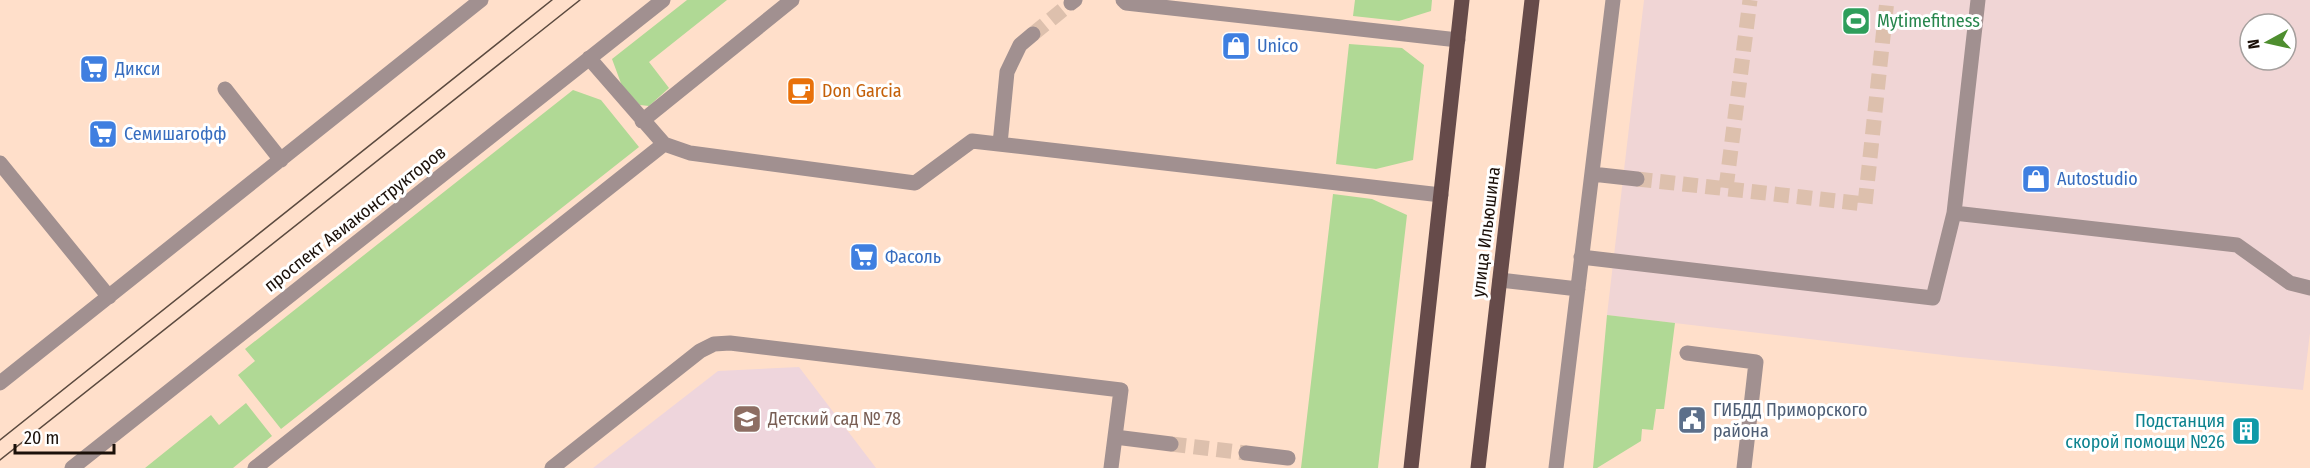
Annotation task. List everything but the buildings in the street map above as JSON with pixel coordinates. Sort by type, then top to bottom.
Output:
[{"type":"main road","points":[[1411,468],[1462,0]]},
{"type":"main road","name":"улица Ильюшина","points":[[1478,468],[1532,0]]},
{"type":"street","points":[[0,383],[481,0]]},
{"type":"street","name":"проспект Авиаконструкторов","points":[[72,468],[90,463],[663,0]]},
{"type":"street","points":[[642,121],[792,0]]},
{"type":"street","points":[[1123,0],[1126,3],[1458,40]]},
{"type":"street","points":[[1556,468],[1613,0]]},
{"type":"street","points":[[1581,257],[1933,298],[1954,213],[1978,0]]},
{"type":"street","points":[[1000,144],[1007,72],[1020,45],[1033,34]]},
{"type":"street","points":[[589,58],[664,144],[690,153],[915,183],[972,141],[1441,195]]},
{"type":"street","points":[[225,89],[281,160]]},
{"type":"street","points":[[255,468],[664,144]]},
{"type":"street","points":[[0,163],[109,297]]},
{"type":"street","points":[[1592,174],[1637,179]]},
{"type":"street","points":[[1954,213],[2237,245],[2290,283],[2310,288]]},
{"type":"street","points":[[1500,280],[1578,289]]},
{"type":"street","points":[[552,468],[700,351],[714,344],[730,343],[1121,390],[1111,468]]},
{"type":"street","points":[[1687,353],[1756,362],[1744,468]]},
{"type":"street","points":[[1115,438],[1171,444]]},
{"type":"street","points":[[1246,453],[1287,458]]},
{"type":"shaded area","points":[[1644,0],[2310,0],[2310,333],[2303,390],[1960,357],[1607,315]]},
{"type":"shaded area","name":"Детский сад № 78","points":[[799,367],[876,468],[593,468],[718,371]]},
{"type":"green space","points":[[687,0],[727,0],[649,62],[669,88],[649,106],[640,105],[622,86],[612,59]]},
{"type":"green space","points":[[1355,0],[1432,0],[1431,11],[1399,21],[1353,16]]},
{"type":"green space","points":[[1349,44],[1402,48],[1424,65],[1413,160],[1376,169],[1336,164]]},
{"type":"green space","points":[[573,90],[601,100],[639,147],[281,429],[238,375],[255,361],[245,349]]},
{"type":"green space","points":[[1333,194],[1372,199],[1407,215],[1378,468],[1301,468]]},
{"type":"green space","points":[[1607,315],[1675,323],[1664,409],[1656,409],[1653,430],[1642,429],[1641,441],[1597,468],[1593,468]]},
{"type":"green space","points":[[246,403],[272,436],[233,468],[145,468],[211,415],[219,425]]},
{"type":"tunnel","points":[[1726,188],[1750,0]]},
{"type":"tunnel","points":[[1637,179],[1865,204],[1887,0]]},
{"type":"tunnel","points":[[1033,34],[1071,3]]},
{"type":"tunnel","points":[[1171,444],[1246,453]]},
{"type":"tram line","points":[[0,440],[552,0]]},
{"type":"tram line","points":[[0,460],[580,0]]},
{"type":"place","name":"Mytimefitness","points":[[1856,21]]},
{"type":"place","name":"Unico","points":[[1236,46]]},
{"type":"place","name":"Дикси","points":[[94,69]]},
{"type":"place","name":"Don Garcia","points":[[801,91]]},
{"type":"place","name":"Семишагофф","points":[[103,134]]},
{"type":"place","name":"Autostudio","points":[[2036,179]]},
{"type":"place","name":"Фасоль","points":[[864,257]]},
{"type":"place","name":"Детский сад № 78","points":[[747,419]]},
{"type":"place","name":"ГИБДД Приморского района","points":[[1692,420]]},
{"type":"place","name":"Подстанция скорой помощи №26","points":[[2246,431]]}]
